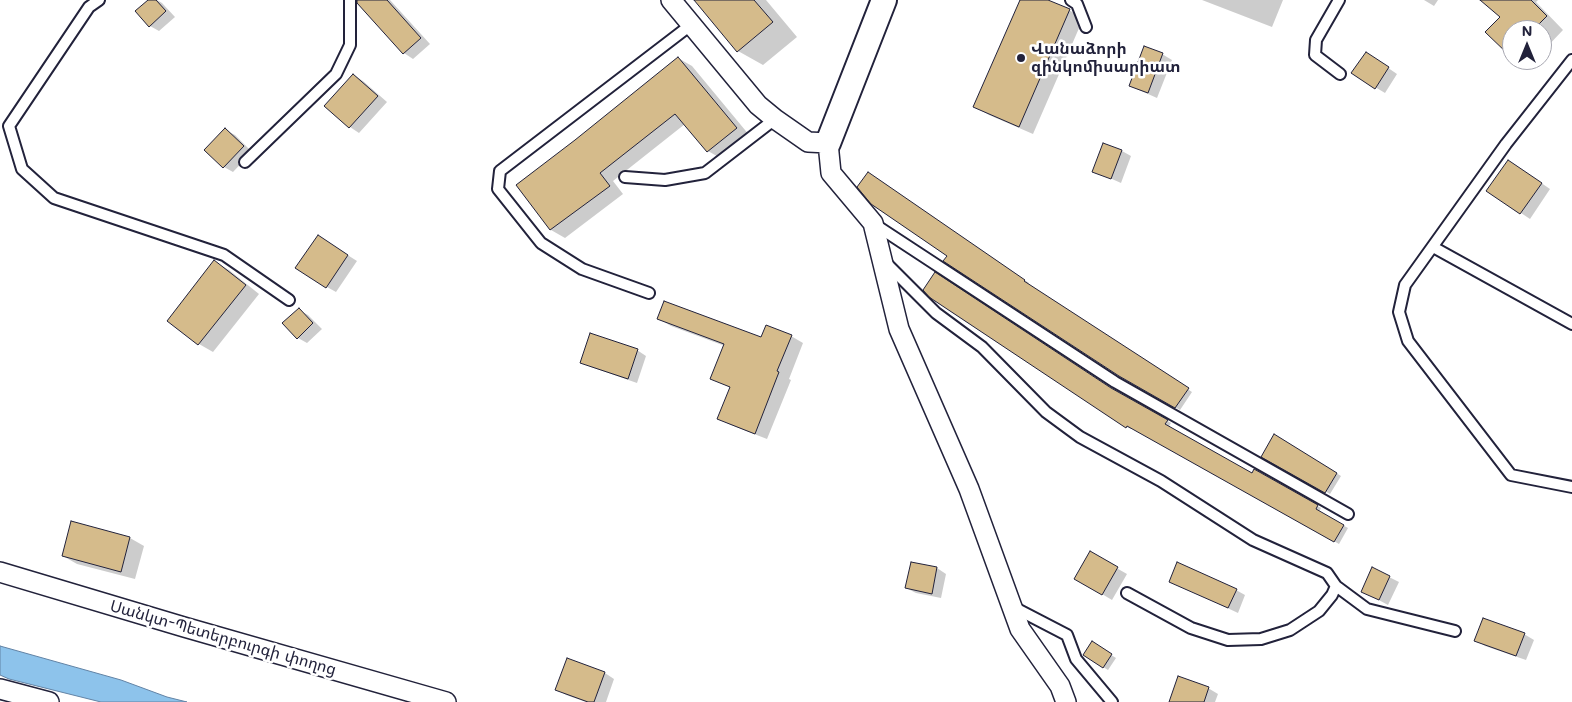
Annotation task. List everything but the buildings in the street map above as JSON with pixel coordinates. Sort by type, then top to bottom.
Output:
[{"type":"street","points":[[671,0],[758,105],[808,142],[828,143]]},
{"type":"street","points":[[884,0],[828,143],[831,172],[873,223],[899,329],[969,489],[1020,629],[1060,686],[1066,702]]},
{"type":"street","name":"Սանկտ-Պետերբուրգի փողոց","points":[[0,572],[446,702]]},
{"type":"street","points":[[0,689],[49,702]]},
{"type":"lane","points":[[99,0],[89,7],[8,126],[22,170],[54,198],[224,255],[289,300]]},
{"type":"lane","points":[[245,162],[336,74],[350,45],[350,0]]},
{"type":"lane","points":[[1071,0],[1077,4],[1086,28]]},
{"type":"lane","points":[[1339,0],[1316,40],[1315,55],[1340,74]]},
{"type":"lane","points":[[649,293],[582,269],[541,243],[498,189],[500,171],[692,24]]},
{"type":"lane","points":[[1572,60],[1506,144],[1405,285],[1399,312],[1408,341],[1511,475],[1572,487]]},
{"type":"lane","points":[[625,177],[665,180],[705,173],[775,119]]},
{"type":"lane","points":[[873,223],[1115,382],[1348,514]]},
{"type":"lane","points":[[1433,247],[1572,324]]},
{"type":"lane","points":[[882,260],[936,313],[982,347],[1046,412],[1080,437],[1161,481],[1253,540],[1327,573],[1336,586],[1366,609],[1455,631]]},
{"type":"lane","points":[[1127,593],[1191,628],[1228,640],[1261,638],[1290,630],[1319,612],[1332,595],[1336,586]]},
{"type":"lane","points":[[1012,607],[1067,635],[1076,659],[1112,702]]},
{"type":"water","points":[[0,646],[121,680],[167,697],[187,702],[101,702],[9,679],[0,675]]},
{"type":"place","name":"Վանաձորի զինկոմիսարիատ","points":[[1021,58]]}]
